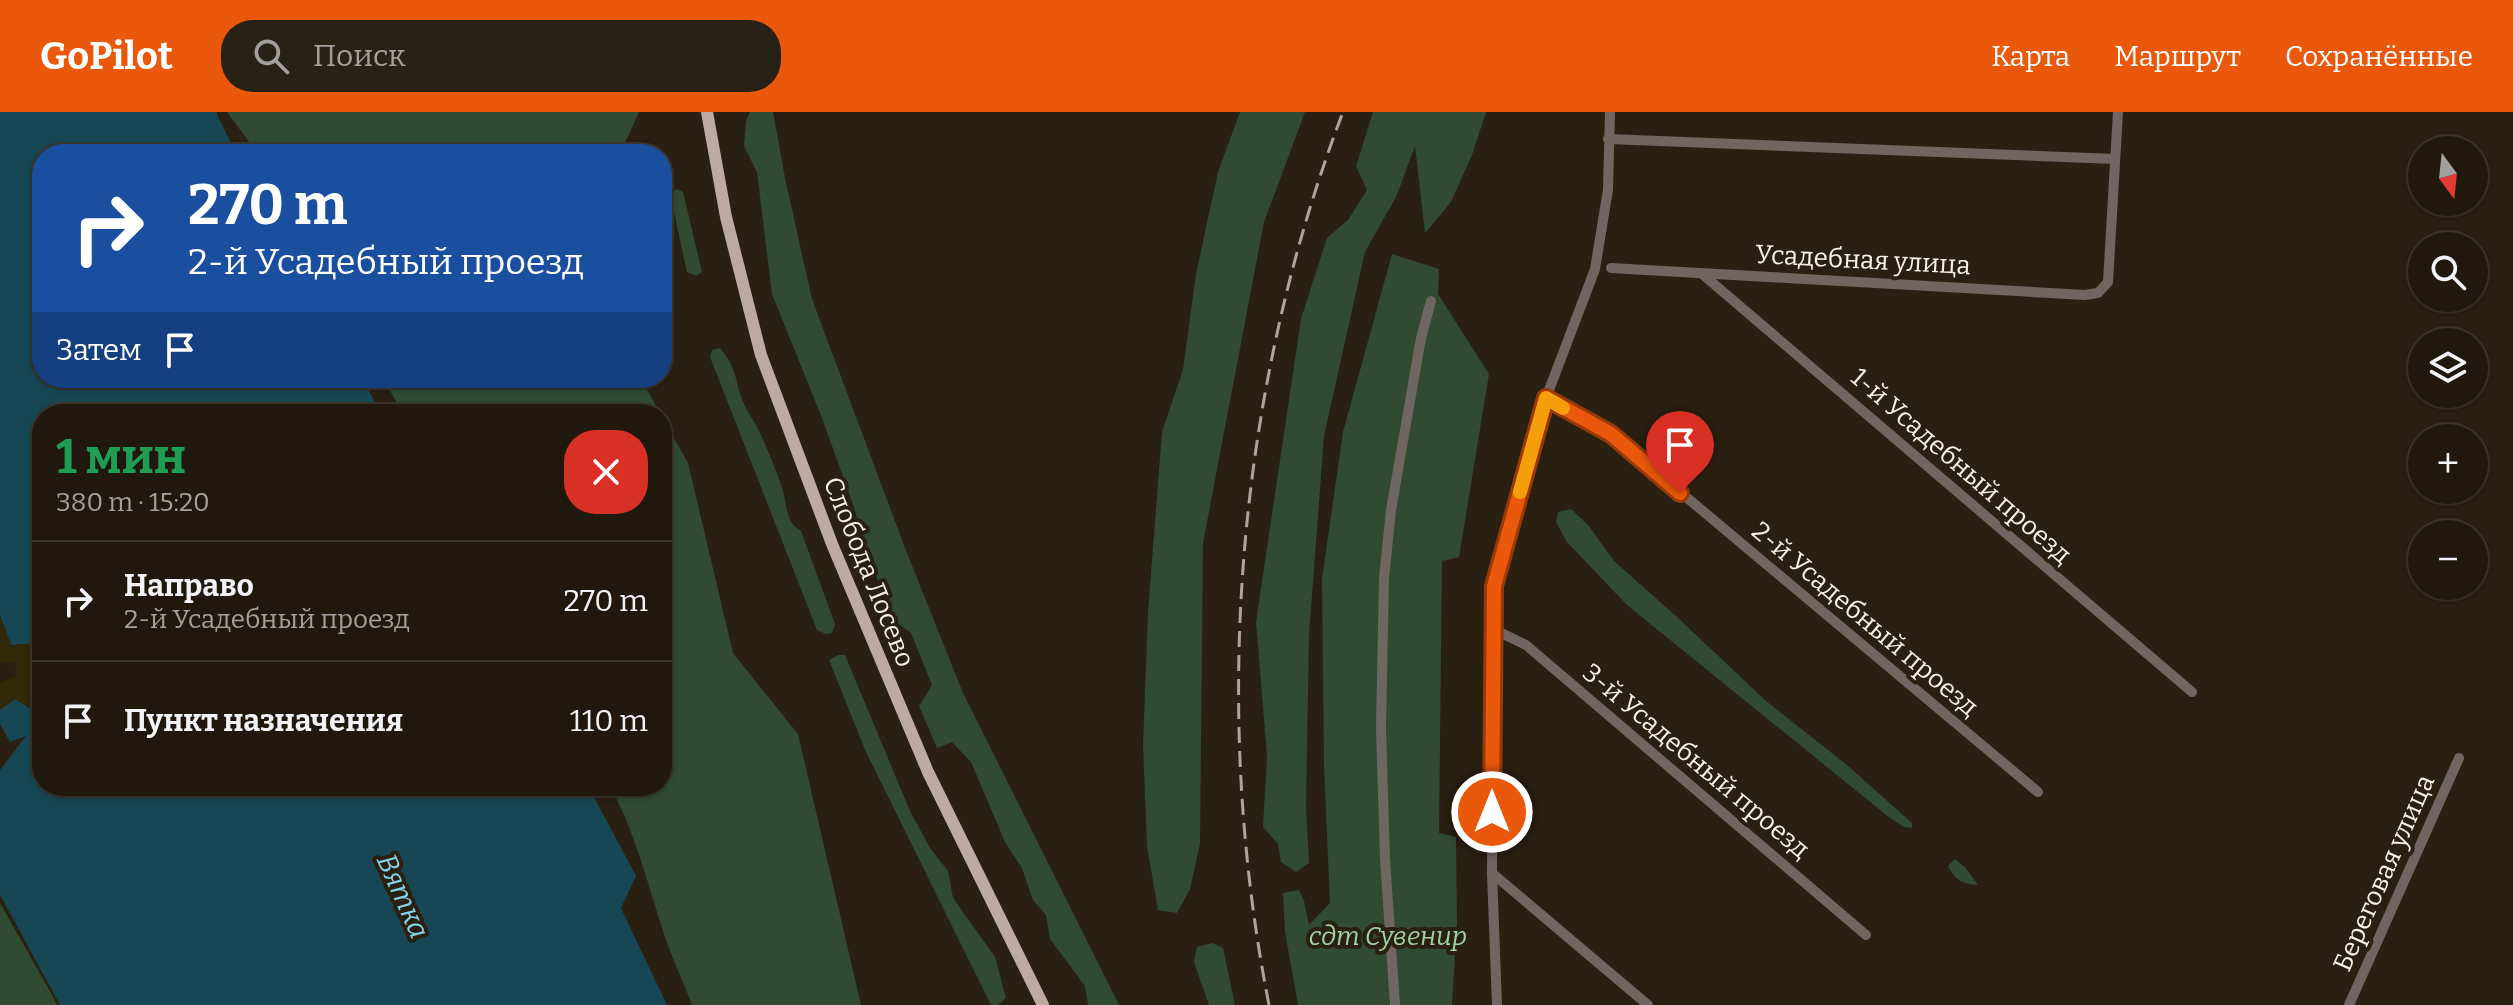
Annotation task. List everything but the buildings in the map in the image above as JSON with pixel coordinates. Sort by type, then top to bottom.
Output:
[{"type":"main road","name":"Слобода Лосево","points":[[707,112],[726,217],[761,355],[832,544],[928,772],[1043,1005]]},
{"type":"street","points":[[1497,1005],[1492,873],[1494,586],[1546,398],[1595,269],[1608,190],[1610,112]]},
{"type":"street","points":[[1608,139],[2115,159],[2118,112]]},
{"type":"street","name":"Усадебная улица","points":[[1611,268],[2085,295],[2098,293],[2108,282],[2115,159]]},
{"type":"street","name":"1-й Усадебный проезд","points":[[1701,273],[2192,692]]},
{"type":"street","points":[[1395,1005],[1381,728],[1384,578],[1391,510],[1421,338],[1431,301]]},
{"type":"street","name":"2-й Усадебный проезд","points":[[1546,398],[1611,434],[2038,792]]},
{"type":"street","name":"3-й Усадебный проезд","points":[[1493,629],[1526,645],[1866,935]]},
{"type":"street","name":"Береговая улица","points":[[2349,1005],[2459,758]]},
{"type":"street","points":[[1492,873],[1648,1005]]},
{"type":"green space","points":[[227,112],[639,112],[625,144],[251,144]]},
{"type":"green space","points":[[750,112],[773,112],[812,299],[963,693],[1119,1005],[1088,1005],[1085,986],[1050,939],[1046,915],[1033,900],[1022,868],[1005,842],[971,762],[952,742],[937,748],[919,706],[932,685],[911,633],[897,623],[868,558],[854,507],[822,418],[772,294],[757,172],[744,146]]},
{"type":"green space","points":[[1240,112],[1305,112],[1264,222],[1203,543],[1200,844],[1190,889],[1177,913],[1158,910],[1147,846],[1143,745],[1148,612],[1162,432],[1183,370],[1196,274],[1218,172]]},
{"type":"green space","points":[[1373,112],[1486,112],[1472,155],[1451,202],[1425,233],[1415,146],[1397,195],[1365,252],[1324,436],[1309,635],[1306,806],[1309,863],[1296,872],[1281,862],[1278,844],[1263,827],[1267,756],[1256,622],[1301,319],[1327,238],[1348,220],[1367,190],[1356,166]]},
{"type":"green space","points":[[677,189],[683,192],[702,272],[696,276],[687,272],[672,193]]},
{"type":"green space","name":"сдт Сувенир","points":[[1392,254],[1439,269],[1438,294],[1489,374],[1459,557],[1442,561],[1439,833],[1456,837],[1457,924],[1452,1005],[1298,1005],[1285,932],[1283,893],[1299,890],[1309,925],[1330,903],[1324,767],[1322,579],[1343,432]]},
{"type":"green space","points":[[720,348],[730,363],[744,404],[770,456],[789,517],[801,531],[835,624],[832,633],[817,630],[710,357],[712,350]]},
{"type":"green space","points":[[389,388],[646,388],[655,404],[397,404]]},
{"type":"green space","points":[[672,435],[688,463],[733,653],[798,734],[861,1005],[692,1005],[615,796],[672,796]]},
{"type":"green space","points":[[1571,509],[1588,525],[1614,561],[1766,701],[1847,765],[1912,823],[1912,828],[1904,827],[1890,818],[1627,605],[1567,542],[1556,522],[1558,512]]},
{"type":"green space","points":[[845,655],[910,811],[930,848],[948,871],[953,898],[995,957],[1006,998],[998,1005],[991,1005],[866,752],[829,660]]},
{"type":"green space","points":[[1955,859],[1978,885],[1963,882],[1953,875],[1948,866]]},
{"type":"green space","points":[[0,903],[52,995],[57,1005],[0,1005]]},
{"type":"green space","points":[[1212,943],[1223,948],[1235,1005],[1209,1005],[1194,962],[1197,947]]},
{"type":"sand","points":[[0,615],[11,645],[32,643],[32,710],[15,699],[0,710],[0,683],[16,676],[15,662],[0,662]]},
{"type":"water","points":[[0,112],[216,112],[231,144],[32,144],[32,388],[367,388],[376,404],[32,404],[32,643],[11,645],[0,615]]},
{"type":"water","name":"Вятка","points":[[15,699],[32,710],[32,796],[593,796],[636,876],[621,908],[667,1005],[60,1005],[0,895],[0,770],[26,736],[10,742],[0,724],[0,710]]},
{"type":"railway","points":[[1269,1005],[1251,894],[1241,781],[1239,668],[1244,554],[1257,440],[1278,328],[1307,219],[1343,112]]},
{"type":"slow traffic","points":[[1520,492],[1546,398],[1563,408]]},
{"type":"route","points":[[1492,812],[1494,586],[1546,398],[1611,434],[1680,493]]}]
